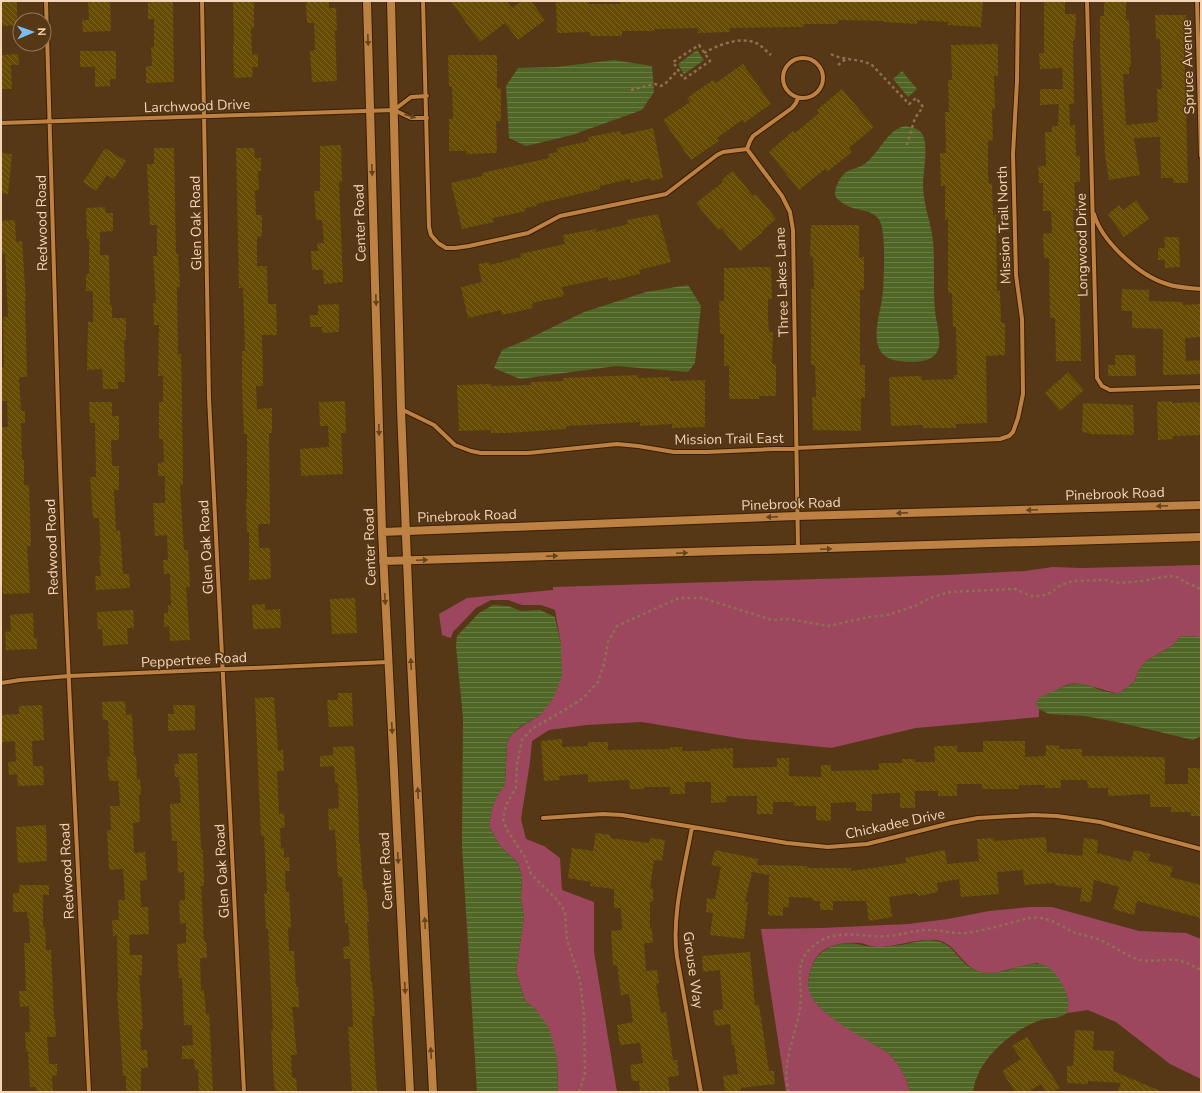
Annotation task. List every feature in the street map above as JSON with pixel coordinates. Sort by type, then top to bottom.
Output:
[{"type":"street","name":"Redwood Road","points":[[46,1],[58,408],[89,1092]]},
{"type":"street","name":"Glen Oak Road","points":[[202,1],[209,398],[224,670],[244,1092]]},
{"type":"street","name":"Center Road","points":[[367,1],[383,561],[410,1092]]},
{"type":"street","points":[[391,1],[401,409],[433,1092]]},
{"type":"street","points":[[423,1],[427,96],[429,227],[431,235],[434,239],[446,248],[469,246],[528,233],[560,216],[666,194],[717,155],[723,152],[747,149],[753,136],[792,108],[798,98]]},
{"type":"street","name":"Mission Trail North","points":[[1000,439],[1009,436],[1013,432],[1018,418],[1023,394],[1022,319],[1016,275],[1012,154],[1017,81],[1018,1]]},
{"type":"street","name":"Longwood Drive","points":[[1087,1],[1096,373],[1099,382],[1105,389],[1110,390],[1201,387]]},
{"type":"street","name":"Spruce Avenue","points":[[1197,1],[1201,156]]},
{"type":"street","points":[[799,57],[814,60],[820,66],[823,74],[823,82],[820,89],[814,95],[806,98],[798,98],[787,91],[784,85],[782,76],[786,66],[799,57]]},
{"type":"street","points":[[394,110],[411,97],[427,96]]},
{"type":"street","name":"Larchwood Drive","points":[[1,123],[50,120],[394,110]]},
{"type":"street","points":[[394,110],[412,118],[427,118]]},
{"type":"street","name":"Three Lakes Lane","points":[[747,149],[782,196],[790,212],[793,230],[798,550]]},
{"type":"street","points":[[1092,204],[1096,220],[1102,232],[1134,265],[1153,279],[1184,288],[1201,289]]},
{"type":"street","name":"Mission Trail East","points":[[401,409],[434,425],[455,445],[471,452],[481,453],[528,453],[617,444],[674,452],[707,452],[1000,439]]},
{"type":"street","name":"Pinebrook Road","points":[[382,532],[797,516],[1201,505]]},
{"type":"street","points":[[383,561],[1201,537]]},
{"type":"street","name":"Peppertree Road","points":[[1,684],[20,680],[69,676],[389,662]]},
{"type":"street","name":"Chickadee Drive","points":[[543,818],[603,814],[622,815],[787,843],[828,847],[848,846],[887,840],[951,823],[978,818],[1041,815],[1079,818],[1100,822],[1201,849]]},
{"type":"street","name":"Grouse Way","points":[[692,827],[677,912],[675,944],[701,1092]]},
{"type":"path","points":[[704,53],[729,43],[745,41],[756,43],[771,55]]},
{"type":"path","points":[[698,45],[710,61],[684,79],[678,70],[673,62],[698,45]]},
{"type":"path","points":[[831,54],[847,59],[864,61],[872,65],[909,104],[916,98],[923,107],[915,118],[906,148]]},
{"type":"path","points":[[838,65],[847,59]]},
{"type":"path","points":[[631,90],[655,84],[662,86],[666,84],[678,70]]},
{"type":"path","points":[[579,1092],[585,1074],[584,1015],[580,980],[567,940],[565,912],[558,901],[531,874],[525,857],[507,830],[503,819],[506,805],[516,788],[517,764],[522,740],[534,728],[583,698],[598,682],[604,664],[608,642],[617,626],[678,598],[702,598],[772,620],[789,619],[828,626],[869,617],[887,615],[915,606],[930,598],[949,592],[1015,589],[1031,596],[1041,596],[1050,593],[1061,585],[1073,581],[1105,580],[1120,583],[1169,576],[1177,577],[1201,589]]},
{"type":"path","points":[[789,1092],[786,1081],[786,1066],[800,1012],[800,966],[803,958],[815,945],[836,935],[852,934],[889,936],[932,930],[967,933],[1038,917],[1071,931],[1104,942],[1140,960],[1180,960],[1201,970]]},
{"type":"shaded area","points":[[697,50],[704,60],[684,74],[678,64]]},
{"type":"shaded area","points":[[614,60],[652,66],[654,92],[642,110],[572,135],[526,146],[509,138],[506,86],[518,68],[556,67]]},
{"type":"shaded area","points":[[902,71],[917,89],[908,97],[893,79]]},
{"type":"shaded area","points":[[906,126],[919,130],[925,144],[923,192],[933,241],[934,302],[939,342],[938,350],[933,357],[911,362],[899,361],[887,357],[881,352],[877,342],[877,327],[883,291],[884,270],[884,241],[881,224],[878,218],[873,214],[847,205],[835,196],[840,179],[845,173],[866,163],[895,130]]},
{"type":"shaded area","points":[[688,285],[701,306],[695,363],[688,372],[616,366],[520,379],[494,368],[502,350],[584,312],[646,292]]},
{"type":"shaded area","points":[[1201,565],[1201,637],[1181,636],[1172,646],[1146,661],[1140,668],[1134,682],[1118,694],[1074,683],[1062,687],[1036,702],[1039,709],[1039,717],[916,728],[831,748],[744,739],[642,722],[586,725],[549,730],[532,741],[521,819],[526,839],[544,846],[560,858],[562,890],[594,902],[594,952],[617,1092],[558,1092],[557,1058],[537,1011],[525,1000],[516,972],[524,917],[521,899],[522,877],[518,863],[500,846],[489,826],[492,808],[505,784],[507,743],[511,735],[540,715],[561,644],[555,610],[541,605],[522,605],[508,600],[491,600],[476,608],[453,632],[451,638],[442,635],[439,614],[467,598],[553,590],[553,587],[948,575],[1025,571],[1053,567],[1082,568]]},
{"type":"shaded area","points":[[493,605],[508,606],[521,611],[540,610],[555,617],[561,644],[562,676],[553,699],[540,715],[520,727],[511,735],[507,743],[505,785],[499,793],[492,808],[489,826],[500,846],[518,863],[522,877],[521,899],[524,917],[516,972],[525,1000],[537,1011],[549,1028],[557,1058],[558,1092],[477,1092],[462,846],[463,718],[456,646],[457,636],[479,613]]},
{"type":"shaded area","points":[[1181,636],[1201,637],[1201,736],[1193,740],[1085,716],[1049,714],[1039,709],[1036,703],[1040,697],[1070,684],[1084,684],[1103,691],[1118,694],[1134,682],[1140,668],[1146,661],[1172,646]]},
{"type":"shaded area","points":[[1030,907],[1052,907],[1139,931],[1186,933],[1201,939],[1201,1079],[1170,1064],[1116,1022],[1088,1010],[1067,1013],[1068,1005],[1065,991],[1056,979],[1038,963],[996,973],[984,973],[971,967],[947,944],[941,941],[927,940],[885,947],[873,947],[862,943],[845,943],[833,946],[822,951],[814,961],[808,982],[810,992],[820,1008],[891,1056],[902,1070],[910,1092],[786,1092],[761,929],[908,924],[948,919],[989,911]]},
{"type":"shaded area","points":[[926,940],[936,941],[949,946],[968,966],[975,970],[987,973],[999,972],[1033,964],[1044,965],[1053,971],[1067,994],[1067,1013],[1060,1017],[1042,1020],[1029,1025],[1011,1036],[994,1051],[981,1068],[973,1092],[910,1092],[902,1070],[891,1056],[829,1016],[812,997],[808,987],[810,971],[813,964],[822,952],[831,947],[850,943],[873,947],[884,947]]},
{"type":"building","points":[[1,1],[17,1],[17,12],[12,12],[12,25],[1,26]]},
{"type":"building","points":[[88,1],[110,1],[111,31],[83,32],[82,20],[89,20]]},
{"type":"building","points":[[148,1],[173,1],[174,82],[146,83],[146,66],[152,66],[151,47],[154,47],[154,19],[148,19]]},
{"type":"building","points":[[233,1],[254,1],[254,28],[251,28],[252,55],[258,54],[258,67],[252,67],[253,77],[234,78]]},
{"type":"building","points":[[306,1],[329,1],[329,8],[336,8],[337,30],[335,30],[337,81],[312,82],[310,51],[315,50],[314,23],[307,23]]},
{"type":"building","points":[[451,1],[506,1],[512,8],[522,1],[531,1],[545,20],[518,40],[505,23],[480,42]]},
{"type":"building","points":[[556,1],[589,1],[589,4],[621,4],[620,1],[983,1],[981,27],[948,25],[948,22],[917,20],[917,24],[884,21],[838,20],[838,24],[804,24],[804,27],[730,28],[730,32],[698,33],[698,28],[654,29],[654,31],[622,31],[622,36],[590,36],[590,32],[557,33]]},
{"type":"building","points":[[1044,1],[1065,1],[1065,14],[1076,14],[1075,40],[1073,40],[1074,104],[1069,104],[1070,126],[1075,125],[1076,156],[1080,156],[1080,182],[1074,182],[1076,210],[1073,210],[1074,232],[1077,232],[1079,256],[1081,361],[1056,361],[1055,318],[1050,318],[1049,258],[1044,258],[1043,234],[1052,233],[1051,211],[1043,211],[1043,183],[1039,183],[1038,166],[1046,166],[1045,132],[1052,132],[1052,126],[1058,126],[1059,104],[1040,105],[1040,89],[1063,89],[1062,68],[1040,69],[1039,53],[1044,53]]},
{"type":"building","points":[[1104,1],[1126,1],[1126,20],[1129,20],[1131,66],[1129,67],[1129,74],[1123,74],[1126,125],[1158,122],[1157,89],[1162,89],[1160,39],[1156,39],[1155,15],[1186,15],[1186,38],[1184,38],[1188,183],[1173,183],[1173,178],[1161,178],[1160,137],[1134,138],[1140,175],[1109,180],[1105,155],[1100,54],[1100,16],[1104,16]]},
{"type":"building","points":[[998,44],[998,76],[994,76],[995,109],[992,109],[993,140],[988,141],[988,173],[989,184],[992,183],[993,215],[996,215],[997,291],[1000,291],[1001,323],[1005,323],[1005,355],[986,356],[987,423],[956,424],[956,428],[923,428],[923,425],[891,426],[889,377],[922,376],[922,380],[954,379],[953,375],[957,375],[956,327],[953,327],[952,293],[948,293],[948,219],[945,220],[945,186],[941,186],[940,153],[946,153],[945,112],[949,112],[948,80],[952,80],[951,45]]},
{"type":"building","points":[[80,51],[116,51],[116,79],[110,79],[110,86],[95,87],[95,67],[80,67]]},
{"type":"building","points":[[18,54],[19,65],[11,65],[12,89],[1,89],[1,55]]},
{"type":"building","points":[[448,55],[497,55],[497,88],[501,88],[501,121],[496,121],[497,153],[466,154],[466,151],[449,151],[449,119],[453,119],[452,87],[449,87]]},
{"type":"building","points":[[743,64],[771,104],[744,123],[742,120],[717,138],[719,141],[691,160],[663,120],[690,102],[687,98],[713,80],[716,83]]},
{"type":"building","points":[[842,89],[874,127],[849,148],[852,152],[827,172],[825,169],[799,190],[769,152],[793,131],[795,133],[819,113],[817,110]]},
{"type":"building","points":[[653,128],[663,178],[651,181],[650,178],[631,183],[630,179],[600,186],[600,189],[536,204],[537,206],[525,208],[526,211],[493,218],[494,222],[462,229],[451,183],[482,176],[482,173],[549,158],[548,154],[558,152],[557,148],[589,141],[588,137],[620,131],[621,135]]},
{"type":"building","points":[[341,145],[342,182],[339,182],[343,282],[324,284],[323,270],[312,270],[311,251],[318,251],[317,243],[324,243],[322,220],[316,220],[314,191],[320,191],[320,146]]},
{"type":"building","points":[[105,148],[126,161],[114,179],[107,175],[96,191],[83,182]]},
{"type":"building","points":[[154,148],[174,148],[176,254],[178,254],[180,287],[177,287],[178,354],[181,354],[183,485],[180,485],[184,550],[188,550],[190,587],[186,587],[190,640],[170,641],[169,626],[164,627],[164,613],[168,613],[168,605],[171,605],[170,574],[164,574],[163,560],[168,560],[167,535],[155,536],[153,503],[165,503],[165,476],[158,476],[158,463],[164,462],[163,439],[159,439],[159,402],[163,402],[163,376],[158,376],[159,325],[154,325],[153,303],[156,303],[153,256],[157,256],[157,225],[150,225],[147,164],[154,164]]},
{"type":"building","points":[[236,148],[254,148],[255,158],[261,158],[261,171],[258,171],[259,190],[255,190],[256,215],[262,215],[262,236],[257,237],[257,266],[267,266],[268,304],[276,304],[277,335],[262,335],[263,386],[256,386],[257,409],[272,408],[272,433],[269,433],[270,524],[258,524],[259,548],[270,548],[271,579],[249,580],[249,532],[247,532],[246,499],[247,434],[244,434],[242,386],[242,351],[245,351],[243,288],[239,288]]},
{"type":"building","points":[[1,153],[12,154],[8,194],[1,193]]},
{"type":"building","points":[[733,171],[753,196],[756,194],[776,219],[740,251],[721,228],[718,230],[696,203],[723,182],[721,180]]},
{"type":"building","points":[[1136,200],[1149,219],[1124,237],[1108,214],[1119,205],[1123,210]]},
{"type":"building","points":[[105,207],[106,213],[113,213],[113,231],[100,232],[100,255],[109,255],[110,305],[112,305],[112,318],[126,318],[126,340],[124,340],[125,382],[118,382],[118,389],[103,389],[102,369],[87,370],[88,322],[93,322],[93,291],[86,291],[86,274],[89,274],[89,238],[87,238],[86,208]]},
{"type":"building","points":[[658,214],[671,262],[639,270],[640,274],[609,281],[608,277],[562,287],[564,296],[532,303],[533,308],[502,315],[501,310],[468,318],[461,287],[482,282],[478,264],[489,262],[490,265],[521,257],[520,254],[565,244],[563,235],[596,229],[596,232],[628,224],[627,220]]},
{"type":"building","points":[[15,220],[16,242],[22,241],[26,301],[27,377],[19,377],[21,411],[25,411],[25,423],[21,423],[22,460],[24,460],[24,485],[29,485],[31,546],[27,546],[30,593],[3,594],[1,560],[1,427],[8,427],[7,401],[1,401],[1,367],[4,367],[3,317],[8,317],[5,254],[1,254],[1,221]]},
{"type":"building","points":[[811,225],[859,225],[859,258],[864,257],[864,290],[860,290],[860,365],[865,365],[865,398],[861,398],[861,431],[813,430],[812,397],[816,397],[815,365],[811,365],[811,289],[814,289],[813,257],[810,257]]},
{"type":"building","points":[[1164,237],[1179,237],[1180,267],[1165,268],[1165,260],[1158,260],[1158,248],[1165,248]]},
{"type":"building","points":[[771,267],[772,299],[768,299],[768,319],[769,332],[773,332],[772,364],[776,364],[776,396],[759,396],[759,399],[729,399],[729,366],[724,366],[724,334],[720,334],[719,301],[724,301],[724,268]]},
{"type":"building","points":[[1122,289],[1149,290],[1149,301],[1183,302],[1183,305],[1201,304],[1201,337],[1185,338],[1186,361],[1201,360],[1201,374],[1163,375],[1163,329],[1132,328],[1132,311],[1121,311]]},
{"type":"building","points":[[339,304],[339,332],[322,333],[322,327],[310,327],[310,315],[318,315],[318,305]]},
{"type":"building","points":[[1115,355],[1135,355],[1136,376],[1108,376],[1108,365],[1115,365]]},
{"type":"building","points":[[1068,372],[1084,390],[1060,411],[1045,393]]},
{"type":"building","points":[[638,375],[638,378],[670,377],[670,381],[705,380],[705,427],[672,428],[672,424],[640,426],[640,422],[566,426],[566,429],[507,433],[491,433],[491,430],[459,431],[457,385],[531,385],[531,382],[563,381],[563,378]]},
{"type":"building","points":[[345,401],[346,433],[341,433],[343,474],[301,476],[300,449],[329,447],[328,426],[320,426],[319,402]]},
{"type":"building","points":[[1172,401],[1172,403],[1201,402],[1201,435],[1173,436],[1173,439],[1158,440],[1157,402]]},
{"type":"building","points":[[89,402],[112,402],[112,416],[119,416],[119,440],[111,440],[112,466],[119,466],[119,490],[114,490],[116,531],[120,530],[123,574],[129,574],[130,588],[96,590],[95,576],[101,576],[99,556],[101,556],[99,518],[93,518],[90,477],[96,477],[95,423],[90,423]]},
{"type":"building","points":[[1083,403],[1133,405],[1134,435],[1089,434],[1082,432]]},
{"type":"building","points":[[355,598],[357,633],[332,634],[330,599]]},
{"type":"building","points":[[265,604],[265,610],[280,609],[281,628],[253,629],[252,605]]},
{"type":"building","points":[[133,610],[134,628],[127,628],[128,644],[103,646],[102,629],[98,630],[97,612]]},
{"type":"building","points":[[33,613],[34,638],[37,638],[37,649],[6,650],[5,632],[11,631],[10,615]]},
{"type":"building","points":[[338,693],[352,693],[353,726],[329,727],[327,700],[338,700]]},
{"type":"building","points":[[274,697],[278,751],[283,750],[284,771],[277,771],[279,814],[284,813],[285,827],[280,828],[281,848],[284,848],[284,858],[289,857],[290,871],[285,871],[286,892],[289,892],[291,927],[288,928],[289,951],[294,951],[296,987],[298,987],[299,1007],[292,1007],[297,1055],[291,1055],[292,1078],[296,1078],[297,1092],[275,1092],[273,1071],[271,1031],[273,1030],[268,929],[266,929],[264,894],[267,893],[264,836],[261,836],[255,698]]},
{"type":"building","points":[[125,701],[126,715],[132,714],[134,756],[136,756],[137,780],[140,779],[141,794],[139,795],[140,822],[133,823],[134,853],[145,852],[147,880],[140,881],[141,907],[148,907],[149,934],[129,935],[130,955],[142,955],[142,975],[139,975],[143,1029],[140,1030],[141,1050],[147,1050],[148,1068],[141,1068],[141,1092],[126,1092],[126,1076],[123,1076],[117,992],[117,935],[113,936],[112,920],[119,920],[118,900],[125,900],[123,869],[109,870],[107,830],[111,830],[110,806],[120,806],[118,781],[109,781],[107,757],[110,757],[108,720],[103,720],[102,702]]},
{"type":"building","points":[[42,705],[44,740],[32,741],[33,766],[43,766],[44,785],[18,786],[17,774],[9,775],[8,762],[16,761],[15,741],[1,742],[1,715],[19,714],[19,706]]},
{"type":"building","points":[[173,705],[195,705],[195,730],[168,731],[168,714],[174,714]]},
{"type":"building","points":[[562,739],[562,747],[588,746],[588,742],[608,742],[608,750],[670,749],[670,747],[682,747],[682,751],[710,751],[710,749],[733,748],[733,768],[777,767],[777,758],[789,758],[789,776],[821,777],[821,765],[831,765],[831,771],[879,770],[879,763],[902,763],[902,759],[915,759],[915,762],[935,762],[934,746],[957,746],[957,752],[983,752],[983,741],[1025,741],[1025,757],[1046,756],[1046,745],[1059,746],[1059,749],[1082,749],[1082,756],[1165,757],[1165,784],[1188,784],[1188,768],[1201,768],[1201,816],[1191,816],[1191,812],[1171,812],[1171,807],[1150,807],[1150,794],[1108,796],[1108,788],[1088,788],[1087,780],[1061,780],[1061,788],[1045,788],[1045,785],[1019,785],[1019,789],[982,789],[982,784],[957,784],[957,796],[938,796],[938,791],[915,791],[915,808],[900,808],[900,793],[872,794],[872,811],[856,811],[856,802],[831,803],[831,821],[816,820],[816,806],[794,806],[794,802],[773,802],[773,814],[757,814],[757,796],[726,796],[727,802],[711,803],[711,782],[685,782],[685,794],[670,794],[670,787],[644,787],[644,789],[630,789],[629,780],[588,782],[588,774],[559,776],[560,780],[544,781],[541,741]]},
{"type":"building","points":[[354,746],[358,799],[359,844],[363,890],[366,889],[369,922],[367,922],[375,1016],[372,1016],[377,1092],[352,1092],[348,1027],[353,1027],[350,959],[344,959],[343,947],[350,946],[348,923],[345,923],[342,877],[338,877],[335,830],[329,830],[328,809],[339,808],[338,783],[335,783],[334,766],[320,767],[320,756],[333,755],[333,747]]},
{"type":"building","points":[[197,753],[201,850],[203,850],[204,886],[201,886],[204,942],[206,942],[207,958],[200,958],[201,990],[204,990],[206,1014],[209,1013],[213,1092],[199,1092],[198,1069],[195,1070],[194,1059],[182,1059],[182,1046],[193,1045],[192,1025],[184,1025],[182,978],[179,978],[177,944],[186,943],[186,923],[180,924],[179,901],[185,900],[184,872],[178,873],[177,841],[172,841],[170,804],[181,803],[179,777],[175,777],[174,764],[179,764],[178,754]]},
{"type":"building","points":[[46,825],[47,861],[18,863],[16,827]]},
{"type":"building","points":[[596,833],[610,835],[610,838],[649,843],[650,838],[665,840],[662,861],[654,860],[650,888],[653,888],[653,902],[650,902],[650,928],[652,928],[653,943],[644,943],[646,971],[657,970],[659,983],[656,984],[661,1013],[666,1012],[673,1060],[677,1060],[679,1076],[668,1077],[670,1092],[640,1092],[639,1081],[632,1081],[630,1065],[643,1063],[640,1043],[620,1045],[617,1025],[633,1022],[629,994],[621,995],[617,965],[613,966],[611,931],[622,930],[621,908],[614,908],[614,889],[590,886],[591,882],[568,878],[572,848],[593,851]]},
{"type":"building","points":[[1046,837],[1047,852],[1082,856],[1084,838],[1098,840],[1097,853],[1131,862],[1134,850],[1150,854],[1148,861],[1173,867],[1170,877],[1201,885],[1201,918],[1137,901],[1134,915],[1113,909],[1119,887],[1094,880],[1091,902],[1080,901],[1082,888],[1055,885],[1055,883],[1024,885],[1023,870],[997,872],[999,894],[961,897],[959,879],[937,883],[938,892],[918,896],[917,893],[889,897],[892,917],[869,921],[866,901],[833,901],[833,910],[820,910],[820,901],[813,901],[813,898],[789,897],[789,907],[783,907],[783,916],[768,915],[769,875],[752,872],[745,902],[748,902],[744,939],[710,935],[713,913],[706,912],[707,898],[715,899],[721,867],[711,865],[715,850],[758,859],[757,865],[807,866],[807,868],[851,868],[851,871],[906,863],[905,858],[945,850],[947,864],[979,861],[977,839],[994,838],[994,841]]},
{"type":"building","points":[[19,885],[49,885],[49,895],[43,895],[43,927],[45,927],[46,950],[51,950],[56,1037],[47,1037],[49,1064],[57,1064],[57,1075],[52,1076],[53,1092],[36,1092],[36,1087],[30,1087],[25,1032],[30,1032],[29,1006],[20,1007],[19,991],[26,991],[24,943],[30,943],[29,919],[27,912],[13,912],[13,893],[19,893]]},
{"type":"building","points":[[750,952],[755,1005],[759,1005],[769,1071],[774,1071],[775,1084],[741,1088],[741,1092],[725,1092],[723,1076],[738,1074],[734,1045],[732,1045],[730,1024],[715,1026],[713,1011],[723,1009],[720,970],[703,972],[702,956]]},
{"type":"building","points":[[1075,1030],[1094,1031],[1093,1050],[1114,1051],[1113,1071],[1163,1092],[1117,1092],[1121,1083],[1088,1081],[1088,1084],[1067,1083],[1067,1066],[1073,1066]]},
{"type":"building","points":[[1027,1037],[1060,1088],[1052,1092],[1046,1092],[1041,1084],[1028,1092],[1015,1092],[1002,1071],[1021,1059],[1012,1046]]}]
